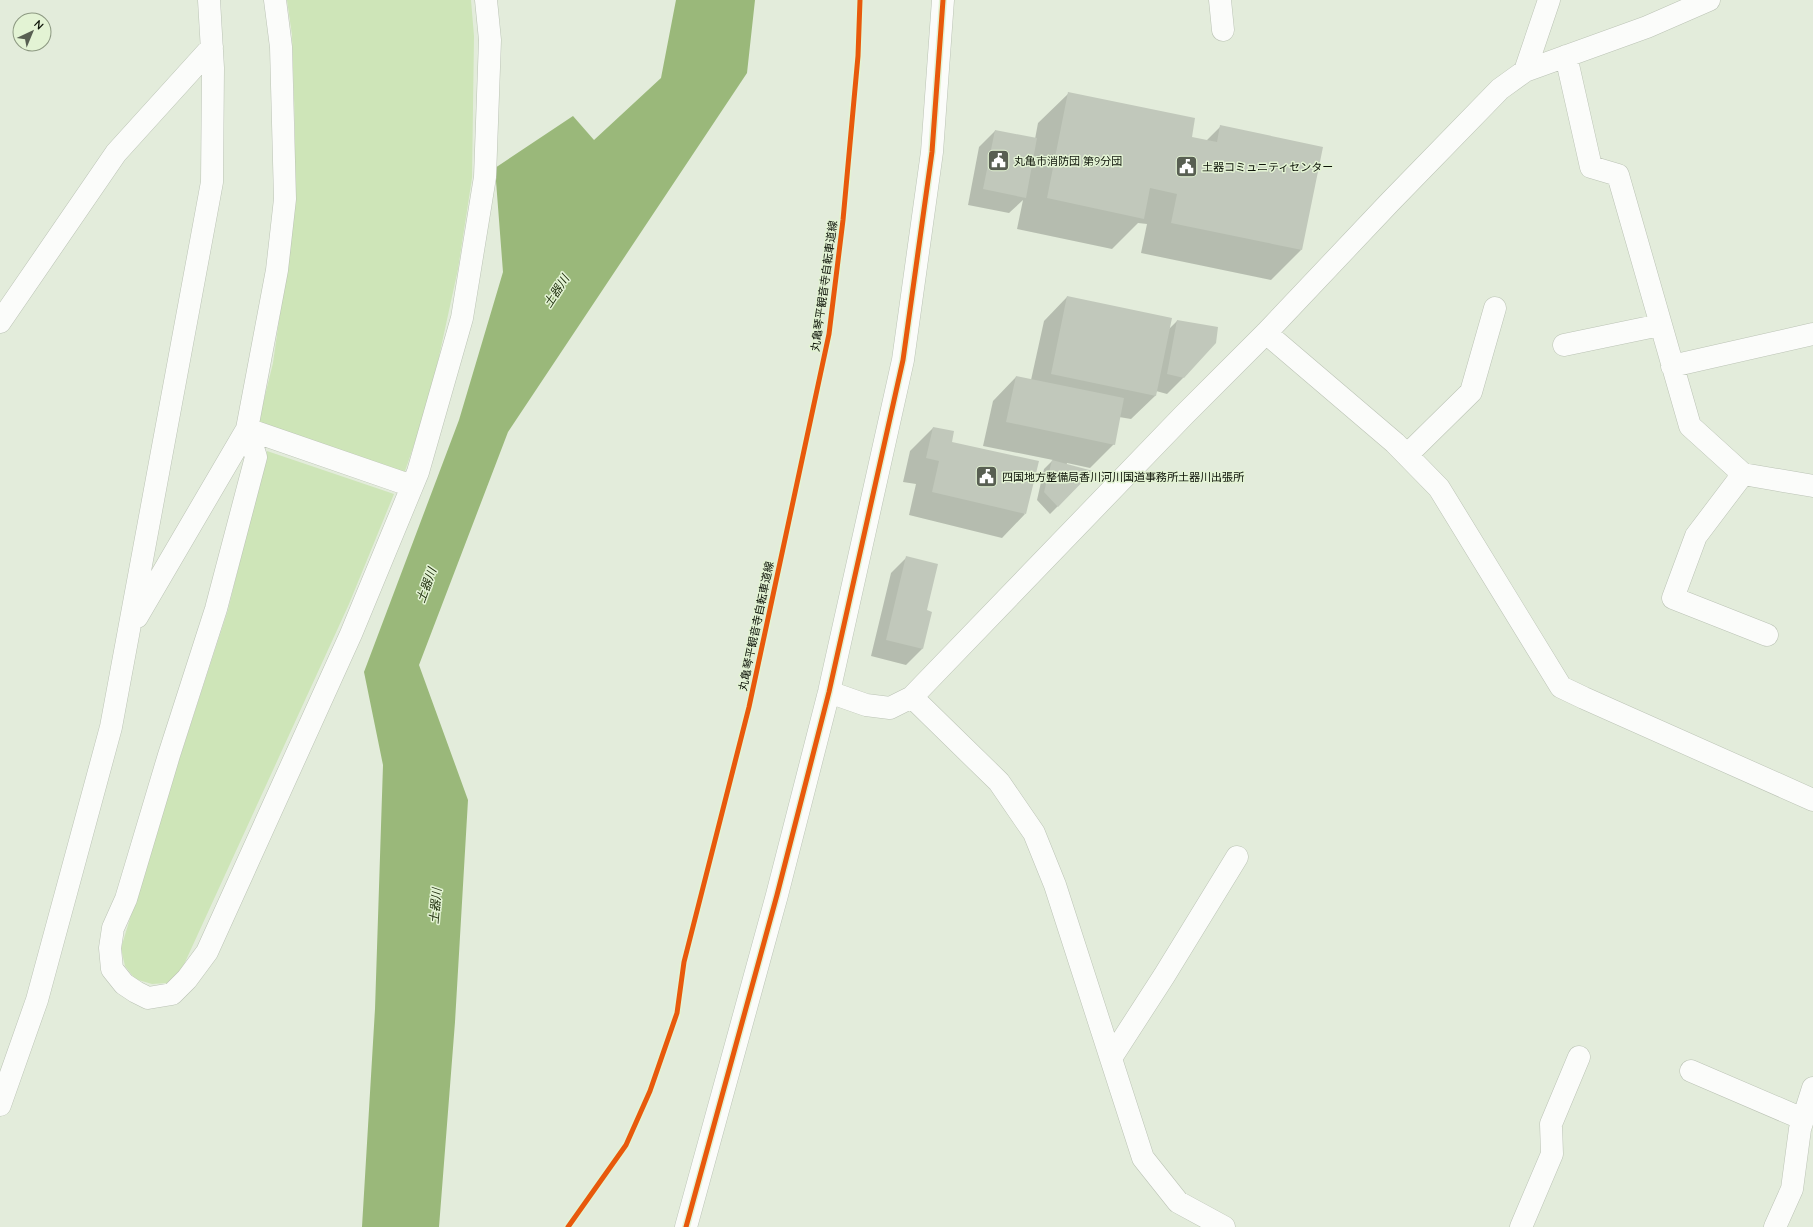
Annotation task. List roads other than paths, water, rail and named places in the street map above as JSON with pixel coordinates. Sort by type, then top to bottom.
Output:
[{"type":"street","points":[[0,1105],[39,992],[111,727],[212,182],[212,47],[209,0]]},
{"type":"street","points":[[129,630],[247,429],[277,270],[285,199],[281,47],[275,0]]},
{"type":"street","points":[[247,429],[256,457],[216,609],[168,755],[126,899],[113,928],[110,948],[112,968],[124,984],[148,998],[172,994],[187,979],[207,952],[351,634],[418,472],[462,318],[485,177],[490,40],[486,0]]},
{"type":"street","points":[[686,1227],[777,895],[829,692],[903,360],[932,152],[943,0]]},
{"type":"street","points":[[1220,0],[1223,30]]},
{"type":"street","points":[[1525,71],[1549,0]]},
{"type":"street","points":[[829,692],[866,705],[890,708],[912,697],[1500,90],[1525,71],[1647,27],[1709,0]]},
{"type":"street","points":[[0,322],[116,153],[212,47]]},
{"type":"street","points":[[1566,56],[1591,167],[1618,175],[1690,426],[1742,474],[1813,486]]},
{"type":"street","points":[[1406,455],[1472,392],[1495,308]]},
{"type":"street","points":[[1564,345],[1660,325]]},
{"type":"street","points":[[1266,333],[1395,443],[1439,488],[1561,687],[1813,800]]},
{"type":"street","points":[[1672,366],[1813,334]]},
{"type":"street","points":[[247,429],[412,486]]},
{"type":"street","points":[[1742,474],[1696,536],[1673,598],[1767,636]]},
{"type":"street","points":[[912,697],[999,782],[1034,833],[1055,885],[1143,1158],[1178,1202],[1224,1227]]},
{"type":"street","points":[[1110,1058],[1164,976],[1237,858]]},
{"type":"street","points":[[1521,1227],[1552,1154],[1551,1124],[1579,1057]]},
{"type":"street","points":[[1691,1071],[1803,1119]]},
{"type":"street","points":[[1775,1227],[1792,1189],[1800,1129],[1813,1088]]},
{"type":"water","name":"土器川","points":[[676,0],[755,0],[747,73],[508,432],[419,665],[468,800],[455,1022],[439,1227],[362,1227],[375,1009],[383,765],[364,672],[459,420],[503,272],[495,168],[573,116],[594,140],[661,78]]},
{"type":"place","name":"丸亀市消防団 第9分団","points":[[998,161]]},
{"type":"place","name":"土器コミュニティセンター","points":[[1186,167]]},
{"type":"place","name":"四国地方整備局香川河川国道事務所土器川出張所","points":[[986,477]]}]
